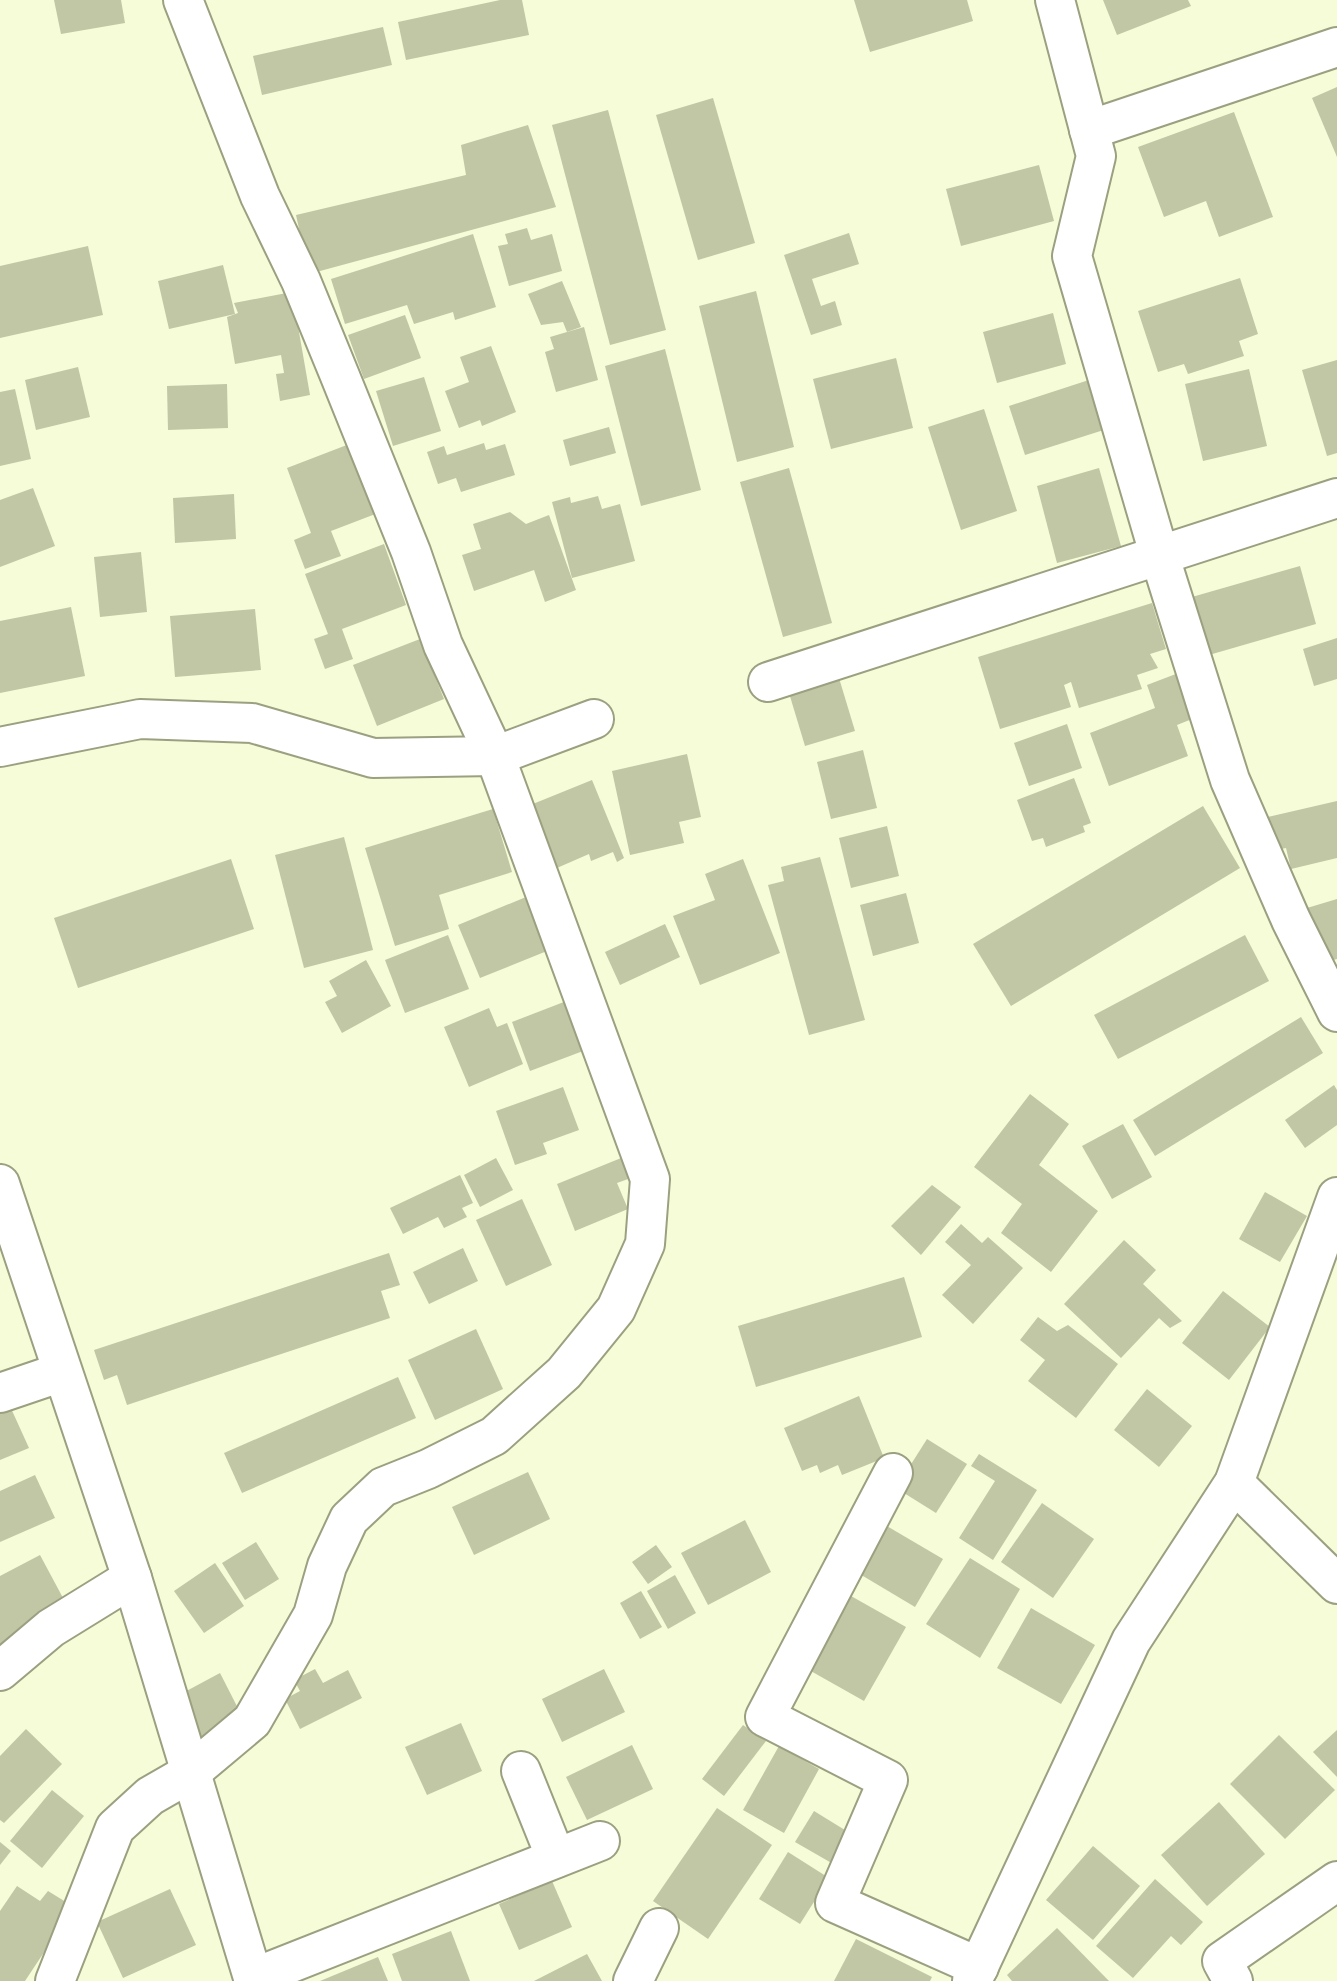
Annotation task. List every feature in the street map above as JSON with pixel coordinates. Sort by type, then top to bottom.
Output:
[{"type":"street","points":[[55,1981],[115,1828],[150,1796],[190,1773],[252,1721],[313,1615],[327,1566],[349,1519],[383,1487],[428,1469],[494,1436],[564,1373],[616,1309],[645,1244],[650,1179],[495,756],[443,645],[411,552],[301,281],[260,196],[183,0]]},
{"type":"street","points":[[1055,0],[1096,156],[1072,256],[1159,554],[1230,780],[1291,920],[1337,1012]]},
{"type":"street","points":[[1089,130],[1337,47]]},
{"type":"street","points":[[768,682],[1337,498]]},
{"type":"street","points":[[0,747],[140,719],[252,723],[373,758],[495,756],[594,719]]},
{"type":"street","points":[[0,1184],[9,1239],[62,1372],[132,1578],[253,1980],[600,1841]]},
{"type":"street","points":[[893,1474],[765,1717],[888,1780],[835,1903],[975,1974],[1131,1641],[1234,1483],[1337,1197]]},
{"type":"street","points":[[0,1393],[62,1372]]},
{"type":"street","points":[[1234,1483],[1337,1584]]},
{"type":"street","points":[[0,1671],[51,1628],[132,1578]]},
{"type":"street","points":[[521,1771],[556,1858]]},
{"type":"street","points":[[1233,1981],[1222,1961],[1337,1881]]},
{"type":"street","points":[[633,1981],[659,1928]]},
{"type":"building","points":[[54,0],[121,0],[125,23],[61,34]]},
{"type":"building","points":[[500,0],[522,0],[529,35],[406,60],[398,22]]},
{"type":"building","points":[[854,0],[967,0],[973,21],[870,52]]},
{"type":"building","points":[[1103,0],[1188,0],[1191,6],[1117,35]]},
{"type":"building","points":[[383,27],[392,65],[262,95],[253,56]]},
{"type":"building","points":[[1337,87],[1337,157],[1312,98]]},
{"type":"building","points":[[713,98],[755,243],[698,260],[656,115]]},
{"type":"building","points":[[608,110],[666,330],[610,345],[552,125]]},
{"type":"building","points":[[1234,112],[1273,217],[1219,237],[1206,201],[1164,217],[1138,147]]},
{"type":"building","points":[[528,125],[556,207],[309,274],[296,215],[466,175],[461,145]]},
{"type":"building","points":[[1039,165],[1054,221],[961,246],[946,189]]},
{"type":"building","points":[[527,228],[531,240],[552,234],[562,271],[509,286],[498,246],[508,244],[505,234]]},
{"type":"building","points":[[849,233],[859,264],[812,279],[821,306],[835,301],[842,325],[811,335],[784,255]]},
{"type":"building","points":[[473,234],[496,307],[455,320],[453,312],[414,324],[407,305],[345,324],[331,279]]},
{"type":"building","points":[[88,246],[103,315],[0,338],[0,266]]},
{"type":"building","points":[[223,265],[235,314],[169,329],[158,281]]},
{"type":"building","points":[[1240,278],[1258,334],[1239,341],[1244,356],[1188,374],[1184,364],[1158,372],[1138,311]]},
{"type":"building","points":[[562,281],[581,327],[567,332],[563,322],[541,325],[528,294]]},
{"type":"building","points":[[756,291],[794,447],[737,462],[699,306]]},
{"type":"building","points":[[292,292],[310,395],[280,401],[276,374],[284,373],[281,355],[235,364],[227,317],[238,313],[234,303]]},
{"type":"building","points":[[1053,313],[1066,364],[997,383],[983,332]]},
{"type":"building","points":[[405,315],[421,358],[364,379],[348,335]]},
{"type":"building","points":[[584,327],[598,380],[556,392],[545,352],[554,349],[550,337]]},
{"type":"building","points":[[491,346],[516,412],[482,426],[480,420],[459,428],[445,391],[469,382],[460,357]]},
{"type":"building","points":[[665,349],[701,490],[641,506],[605,366]]},
{"type":"building","points":[[896,358],[913,428],[831,449],[813,379]]},
{"type":"building","points":[[1337,360],[1337,453],[1327,456],[1302,370]]},
{"type":"building","points":[[78,367],[90,417],[36,430],[25,380]]},
{"type":"building","points":[[1249,369],[1267,446],[1203,461],[1185,384]]},
{"type":"building","points":[[424,377],[441,431],[393,446],[376,391]]},
{"type":"building","points":[[1095,378],[1110,428],[1025,455],[1009,406]]},
{"type":"building","points":[[227,384],[228,428],[168,430],[167,386]]},
{"type":"building","points":[[15,389],[31,459],[0,466],[0,392]]},
{"type":"building","points":[[984,409],[1017,511],[961,530],[928,427]]},
{"type":"building","points":[[609,427],[616,453],[570,466],[563,440]]},
{"type":"building","points":[[352,443],[378,513],[331,531],[341,556],[305,569],[294,540],[311,533],[287,468]]},
{"type":"building","points":[[484,443],[486,450],[505,444],[515,475],[461,492],[456,478],[438,484],[427,452],[444,446],[447,455]]},
{"type":"building","points":[[789,468],[832,623],[783,637],[740,482]]},
{"type":"building","points":[[1099,468],[1121,546],[1057,563],[1037,486]]},
{"type":"building","points":[[33,488],[55,546],[0,567],[0,500]]},
{"type":"building","points":[[234,494],[236,539],[175,543],[173,498]]},
{"type":"building","points":[[598,496],[602,509],[620,504],[635,561],[572,578],[552,502],[570,497],[571,503]]},
{"type":"building","points":[[510,512],[526,524],[549,515],[576,590],[545,602],[534,570],[474,591],[462,555],[481,549],[473,524]]},
{"type":"building","points":[[384,544],[406,605],[342,629],[353,659],[325,669],[314,639],[328,634],[305,574]]},
{"type":"building","points":[[141,552],[147,612],[100,617],[94,557]]},
{"type":"building","points":[[1300,566],[1316,624],[1202,657],[1185,599]]},
{"type":"building","points":[[1152,603],[1166,649],[1150,654],[1158,668],[1137,675],[1142,689],[1079,708],[1071,682],[1064,685],[1071,707],[1000,729],[978,657]]},
{"type":"building","points":[[71,607],[85,676],[0,693],[0,621]]},
{"type":"building","points":[[255,609],[261,670],[175,677],[170,616]]},
{"type":"building","points":[[1337,638],[1337,679],[1314,686],[1303,649]]},
{"type":"building","points":[[420,639],[444,699],[377,726],[353,665]]},
{"type":"building","points":[[1181,672],[1197,717],[1177,725],[1188,756],[1109,786],[1090,733],[1155,708],[1147,685]]},
{"type":"building","points":[[839,678],[855,731],[805,746],[789,693]]},
{"type":"building","points":[[1067,724],[1082,768],[1029,786],[1014,743]]},
{"type":"building","points":[[863,750],[877,808],[831,819],[817,762]]},
{"type":"building","points":[[687,754],[701,817],[679,822],[684,843],[630,855],[612,771]]},
{"type":"building","points":[[1074,778],[1091,823],[1083,826],[1085,832],[1046,847],[1043,838],[1032,841],[1017,800]]},
{"type":"building","points":[[592,780],[624,858],[617,862],[613,852],[591,861],[589,854],[550,871],[523,808]]},
{"type":"building","points":[[1337,801],[1337,858],[1291,869],[1286,848],[1271,851],[1263,818]]},
{"type":"building","points":[[1203,806],[1240,868],[1011,1006],[973,944]]},
{"type":"building","points":[[493,809],[512,872],[439,895],[449,929],[395,946],[365,848]]},
{"type":"building","points":[[887,826],[899,876],[851,888],[839,838]]},
{"type":"building","points":[[344,837],[373,950],[304,968],[275,855]]},
{"type":"building","points":[[820,857],[865,1020],[809,1035],[768,885],[784,881],[781,867]]},
{"type":"building","points":[[231,859],[254,929],[78,988],[54,918]]},
{"type":"building","points":[[743,859],[780,953],[700,985],[673,916],[715,900],[705,874]]},
{"type":"building","points":[[906,893],[919,943],[873,956],[860,905]]},
{"type":"building","points":[[526,897],[547,951],[480,978],[458,925]]},
{"type":"building","points":[[1337,899],[1337,959],[1323,963],[1307,908]]},
{"type":"building","points":[[665,924],[680,957],[620,985],[605,952]]},
{"type":"building","points":[[448,935],[469,989],[405,1013],[385,960]]},
{"type":"building","points":[[1245,935],[1269,981],[1118,1059],[1094,1015]]},
{"type":"building","points":[[366,960],[391,1006],[342,1033],[325,1002],[337,996],[329,981]]},
{"type":"building","points":[[569,1000],[591,1048],[530,1071],[512,1022]]},
{"type":"building","points":[[489,1008],[497,1027],[507,1023],[523,1064],[469,1087],[444,1027]]},
{"type":"building","points":[[1301,1017],[1323,1053],[1155,1156],[1133,1120]]},
{"type":"building","points":[[1334,1085],[1337,1090],[1337,1125],[1305,1148],[1285,1120]]},
{"type":"building","points":[[563,1087],[579,1130],[543,1143],[547,1154],[515,1165],[496,1111]]},
{"type":"building","points":[[1030,1094],[1069,1124],[1039,1165],[1098,1211],[1051,1272],[1001,1233],[1022,1204],[974,1167]]},
{"type":"building","points":[[1123,1124],[1152,1177],[1112,1199],[1082,1146]]},
{"type":"building","points":[[631,1154],[639,1175],[617,1183],[628,1209],[575,1231],[557,1184]]},
{"type":"building","points":[[496,1158],[513,1190],[480,1207],[464,1175]]},
{"type":"building","points":[[460,1175],[473,1203],[462,1208],[467,1217],[444,1228],[438,1217],[403,1234],[390,1208]]},
{"type":"building","points":[[932,1185],[961,1207],[921,1255],[891,1226]]},
{"type":"building","points":[[1265,1192],[1307,1216],[1280,1262],[1239,1239]]},
{"type":"building","points":[[522,1199],[552,1265],[506,1286],[476,1220]]},
{"type":"building","points":[[961,1224],[982,1243],[988,1237],[1023,1268],[973,1324],[942,1295],[971,1265],[945,1242]]},
{"type":"building","points":[[1124,1240],[1156,1270],[1143,1284],[1182,1321],[1170,1328],[1159,1318],[1121,1358],[1064,1304]]},
{"type":"building","points":[[463,1248],[478,1281],[429,1304],[413,1272]]},
{"type":"building","points":[[389,1253],[400,1285],[381,1291],[390,1318],[127,1405],[117,1375],[104,1380],[94,1350]]},
{"type":"building","points":[[904,1277],[922,1337],[756,1387],[738,1326]]},
{"type":"building","points":[[1223,1291],[1270,1327],[1229,1380],[1182,1343]]},
{"type":"building","points":[[1038,1317],[1057,1331],[1068,1325],[1118,1364],[1076,1418],[1028,1381],[1045,1360],[1020,1340]]},
{"type":"building","points":[[476,1329],[503,1389],[435,1420],[408,1360]]},
{"type":"building","points":[[398,1377],[416,1418],[242,1493],[224,1453]]},
{"type":"building","points":[[1147,1389],[1192,1426],[1159,1467],[1114,1430]]},
{"type":"building","points":[[859,1396],[884,1458],[842,1475],[838,1465],[820,1473],[817,1465],[802,1471],[784,1428]]},
{"type":"building","points":[[9,1404],[29,1448],[0,1460],[0,1408]]},
{"type":"building","points":[[927,1439],[967,1464],[936,1513],[896,1488]]},
{"type":"building","points":[[979,1454],[1037,1490],[993,1560],[959,1538],[995,1481],[971,1466]]},
{"type":"building","points":[[528,1472],[550,1519],[474,1555],[452,1507]]},
{"type":"building","points":[[35,1475],[55,1518],[0,1542],[0,1491]]},
{"type":"building","points":[[1042,1503],[1094,1539],[1053,1598],[1001,1562]]},
{"type":"building","points":[[745,1520],[771,1572],[708,1605],[681,1553]]},
{"type":"building","points":[[880,1522],[943,1559],[915,1607],[858,1573]]},
{"type":"building","points":[[256,1542],[279,1579],[245,1600],[222,1563]]},
{"type":"building","points":[[656,1545],[672,1567],[648,1584],[632,1562]]},
{"type":"building","points":[[40,1555],[70,1611],[0,1648],[0,1576]]},
{"type":"building","points":[[970,1558],[1020,1589],[980,1658],[926,1624]]},
{"type":"building","points":[[215,1563],[244,1606],[204,1633],[174,1591]]},
{"type":"building","points":[[675,1575],[696,1613],[668,1629],[647,1591]]},
{"type":"building","points":[[641,1591],[662,1627],[640,1639],[620,1603]]},
{"type":"building","points":[[851,1596],[906,1627],[864,1701],[809,1670]]},
{"type":"building","points":[[1031,1608],[1095,1645],[1061,1704],[997,1668]]},
{"type":"building","points":[[315,1669],[323,1683],[348,1670],[362,1698],[300,1729],[285,1699],[300,1691],[294,1680]]},
{"type":"building","points":[[604,1669],[625,1712],[562,1742],[542,1699]]},
{"type":"building","points":[[220,1673],[244,1720],[204,1741],[179,1695]]},
{"type":"building","points":[[461,1723],[482,1771],[427,1795],[405,1747]]},
{"type":"building","points":[[743,1725],[766,1741],[724,1796],[702,1779]]},
{"type":"building","points":[[26,1729],[62,1764],[4,1823],[0,1820],[0,1756]]},
{"type":"building","points":[[1337,1730],[1337,1777],[1313,1752]]},
{"type":"building","points":[[1279,1735],[1335,1790],[1285,1839],[1230,1784]]},
{"type":"building","points":[[632,1745],[653,1789],[587,1820],[566,1777]]},
{"type":"building","points":[[779,1746],[819,1769],[784,1833],[743,1810]]},
{"type":"building","points":[[52,1790],[84,1816],[42,1868],[10,1841]]},
{"type":"building","points":[[1219,1802],[1265,1854],[1207,1906],[1161,1855]]},
{"type":"building","points":[[717,1808],[772,1845],[708,1939],[653,1901]]},
{"type":"building","points":[[814,1811],[853,1835],[835,1865],[795,1842]]},
{"type":"building","points":[[0,1842],[11,1851],[0,1865]]},
{"type":"building","points":[[1093,1846],[1140,1886],[1093,1940],[1046,1900]]},
{"type":"building","points":[[788,1852],[829,1878],[800,1924],[759,1899]]},
{"type":"building","points":[[1155,1879],[1203,1922],[1181,1945],[1171,1936],[1133,1978],[1096,1946]]},
{"type":"building","points":[[552,1881],[572,1927],[519,1950],[499,1904]]},
{"type":"building","points":[[17,1886],[40,1901],[48,1891],[74,1907],[25,1981],[0,1981],[0,1911]]},
{"type":"building","points":[[170,1889],[196,1945],[123,1978],[97,1922]]},
{"type":"building","points":[[1057,1928],[1109,1981],[1012,1981],[1007,1975]]},
{"type":"building","points":[[451,1931],[470,1981],[402,1981],[392,1954]]},
{"type":"building","points":[[856,1939],[932,1977],[930,1981],[834,1981]]},
{"type":"building","points":[[587,1954],[602,1981],[534,1981]]},
{"type":"building","points":[[378,1957],[388,1981],[320,1981]]}]
